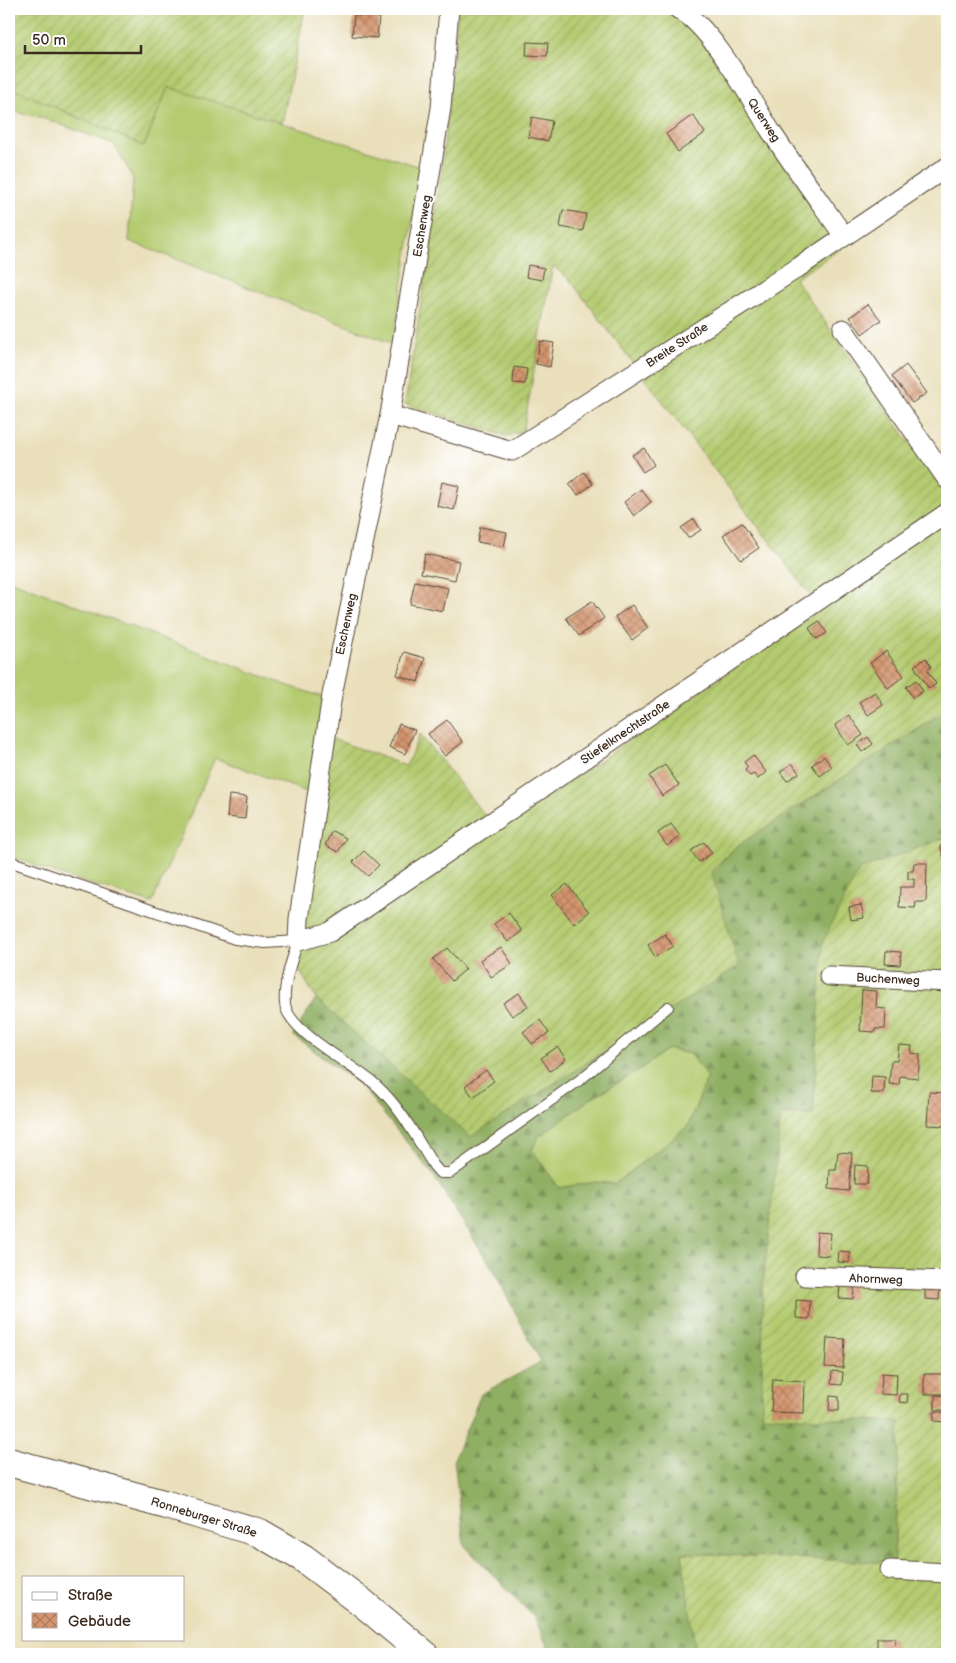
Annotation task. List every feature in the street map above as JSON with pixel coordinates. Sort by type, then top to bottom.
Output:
[{"type":"main road","name":"Ronneburger Straße","points":[[9,1462],[167,1505],[260,1533],[303,1558],[364,1604],[424,1654]]},
{"type":"street","name":"Eschenweg","points":[[298,941],[299,919],[332,695],[390,415],[441,108],[449,9]]},
{"type":"street","name":"Querweg","points":[[678,9],[688,13],[720,51],[773,133],[844,236]]},
{"type":"street","name":"Breite Straße","points":[[390,415],[512,451],[947,167]]},
{"type":"street","points":[[842,329],[947,479]]},
{"type":"street","name":"Stiefelknechtstraße","points":[[298,941],[330,932],[947,513]]},
{"type":"street","name":"Buchenweg","points":[[829,976],[947,982]]},
{"type":"street","name":"Ahornweg","points":[[805,1276],[947,1281]]},
{"type":"street","points":[[890,1570],[947,1573]]},
{"type":"lane","points":[[9,861],[235,939],[265,943],[298,941],[288,969],[285,1005],[293,1019],[320,1045],[363,1072],[379,1087],[402,1113],[440,1173],[450,1173],[581,1079],[668,1007]]},
{"type":"green space","points":[[9,9],[305,9],[282,123],[168,87],[144,146],[9,87]]},
{"type":"green space","points":[[458,9],[663,9],[689,24],[708,48],[840,249],[795,279],[947,496],[947,710],[734,848],[711,871],[739,966],[470,1137],[316,998],[296,965],[328,737],[406,766],[420,734],[497,831],[821,609],[569,279],[553,266],[523,432],[506,436],[405,404],[441,175]]},
{"type":"green space","points":[[9,87],[144,146],[168,87],[421,167],[393,344],[129,241],[133,178],[114,144],[37,116],[9,111]]},
{"type":"green space","points":[[9,580],[286,685],[323,697],[310,793],[215,758],[152,903],[51,872],[9,855]]},
{"type":"green space","points":[[947,710],[947,837],[859,870],[822,988],[813,1115],[781,1114],[762,1415],[900,1422],[894,1563],[682,1553],[696,1654],[551,1654],[534,1617],[464,1545],[454,1459],[481,1394],[541,1362],[494,1271],[431,1172],[360,1085],[293,1035],[316,998],[471,1137],[734,848]],"holes":[[[668,1049],[690,1054],[708,1077],[688,1126],[615,1184],[596,1182],[559,1188],[532,1150],[538,1137],[590,1099],[636,1072]]]},
{"type":"green space","points":[[947,837],[947,1654],[696,1654],[682,1553],[894,1563],[900,1422],[762,1415],[763,1286],[781,1114],[813,1115],[823,941],[859,870]]},
{"type":"green space","points":[[668,1049],[690,1054],[708,1077],[688,1127],[615,1184],[596,1182],[559,1188],[532,1150],[538,1137],[590,1099],[636,1072]]},
{"type":"building","points":[[354,15],[379,17],[377,38],[352,36]]},
{"type":"building","points":[[527,42],[548,43],[547,56],[526,55]]},
{"type":"building","points":[[693,115],[705,133],[678,152],[666,134]]},
{"type":"building","points":[[532,117],[552,121],[548,141],[528,137]]},
{"type":"building","points":[[563,210],[586,214],[583,231],[560,227]]},
{"type":"building","points":[[528,265],[544,268],[542,280],[526,277]]},
{"type":"building","points":[[868,304],[881,320],[862,334],[850,317]]},
{"type":"building","points":[[540,341],[554,343],[550,367],[536,364]]},
{"type":"building","points":[[906,365],[927,393],[912,403],[892,376]]},
{"type":"building","points":[[514,367],[527,369],[525,384],[513,383]]},
{"type":"building","points":[[644,448],[654,465],[643,472],[632,455]]},
{"type":"building","points":[[584,472],[593,484],[578,495],[569,484]]},
{"type":"building","points":[[442,482],[459,486],[454,510],[437,506]]},
{"type":"building","points":[[641,489],[651,502],[634,516],[624,502]]},
{"type":"building","points":[[694,519],[701,530],[688,538],[681,528]]},
{"type":"building","points":[[742,523],[759,548],[741,560],[723,535]]},
{"type":"building","points":[[480,527],[507,532],[504,547],[477,542]]},
{"type":"building","points":[[425,554],[459,561],[455,580],[421,573]]},
{"type":"building","points":[[415,581],[448,588],[443,611],[410,604]]},
{"type":"building","points":[[592,601],[604,618],[579,636],[566,618]]},
{"type":"building","points":[[632,605],[648,628],[632,640],[615,617]]},
{"type":"building","points":[[819,621],[827,633],[816,639],[809,628]]},
{"type":"building","points":[[886,651],[904,676],[888,688],[870,663]]},
{"type":"building","points":[[404,652],[425,658],[418,682],[397,675]]},
{"type":"building","points":[[926,658],[931,667],[927,670],[936,684],[929,689],[914,666]]},
{"type":"building","points":[[916,680],[923,691],[913,698],[906,687]]},
{"type":"building","points":[[875,692],[883,705],[868,715],[859,702]]},
{"type":"building","points":[[849,715],[863,735],[848,745],[835,725]]},
{"type":"building","points":[[447,720],[463,742],[445,756],[428,734]]},
{"type":"building","points":[[399,724],[415,730],[405,754],[389,747]]},
{"type":"building","points":[[868,737],[873,744],[862,752],[857,745]]},
{"type":"building","points":[[753,755],[766,772],[758,779],[754,774],[750,776],[745,770],[748,767],[744,762]]},
{"type":"building","points":[[824,756],[832,767],[820,776],[812,765]]},
{"type":"building","points":[[792,763],[799,773],[787,781],[780,772]]},
{"type":"building","points":[[665,765],[679,785],[662,796],[649,776]]},
{"type":"building","points":[[229,795],[247,797],[245,819],[227,817]]},
{"type":"building","points":[[671,824],[680,836],[667,846],[658,833]]},
{"type":"building","points":[[332,831],[346,838],[338,852],[325,845]]},
{"type":"building","points":[[704,842],[712,853],[699,862],[691,851]]},
{"type":"building","points":[[947,844],[947,857],[944,858],[940,846]]},
{"type":"building","points":[[364,851],[379,865],[368,876],[353,862]]},
{"type":"building","points":[[914,863],[927,863],[926,902],[916,902],[915,908],[899,907],[900,887],[914,887],[914,879],[908,879],[908,871],[913,871]]},
{"type":"building","points":[[567,884],[589,912],[574,924],[552,895]]},
{"type":"building","points":[[861,905],[864,918],[851,920],[849,907]]},
{"type":"building","points":[[509,913],[522,931],[508,942],[494,924]]},
{"type":"building","points":[[665,934],[673,946],[655,957],[648,945]]},
{"type":"building","points":[[501,947],[512,964],[491,977],[480,960]]},
{"type":"building","points":[[447,948],[466,969],[452,981],[433,959]]},
{"type":"building","points":[[886,951],[901,952],[900,965],[885,964]]},
{"type":"building","points":[[862,990],[877,991],[876,1008],[886,1009],[885,1029],[875,1029],[875,1032],[860,1031]]},
{"type":"building","points":[[519,993],[528,1006],[512,1016],[503,1003]]},
{"type":"building","points":[[540,1020],[549,1033],[532,1044],[523,1032]]},
{"type":"building","points":[[899,1045],[912,1046],[911,1053],[920,1054],[918,1078],[900,1076],[899,1085],[889,1084],[891,1061],[897,1061]]},
{"type":"building","points":[[557,1047],[566,1059],[550,1071],[541,1058]]},
{"type":"building","points":[[486,1070],[494,1081],[473,1097],[465,1086]]},
{"type":"building","points":[[872,1076],[885,1077],[884,1093],[871,1093]]},
{"type":"building","points":[[929,1092],[947,1093],[947,1126],[927,1125]]},
{"type":"building","points":[[838,1152],[852,1153],[849,1191],[829,1189],[830,1170],[836,1170]]},
{"type":"building","points":[[855,1165],[868,1166],[867,1184],[854,1184]]},
{"type":"building","points":[[817,1232],[831,1233],[829,1256],[816,1255]]},
{"type":"building","points":[[839,1251],[850,1252],[849,1263],[838,1262]]},
{"type":"building","points":[[840,1282],[855,1283],[853,1299],[839,1298]]},
{"type":"building","points":[[925,1285],[940,1286],[939,1300],[925,1299]]},
{"type":"building","points":[[796,1300],[810,1301],[809,1319],[796,1318]]},
{"type":"building","points":[[827,1338],[845,1339],[843,1368],[825,1367]]},
{"type":"building","points":[[832,1371],[843,1372],[842,1385],[831,1384]]},
{"type":"building","points":[[882,1373],[897,1374],[896,1395],[881,1394]]},
{"type":"building","points":[[924,1374],[944,1374],[945,1394],[924,1394]]},
{"type":"building","points":[[773,1379],[805,1381],[804,1413],[771,1412]]},
{"type":"building","points":[[900,1394],[908,1394],[907,1403],[899,1402]]},
{"type":"building","points":[[935,1395],[946,1396],[946,1410],[935,1410]]},
{"type":"building","points":[[830,1396],[839,1397],[839,1411],[829,1410]]},
{"type":"building","points":[[934,1412],[946,1412],[946,1422],[934,1421]]},
{"type":"building","points":[[877,1638],[895,1638],[894,1654],[877,1654]]}]
